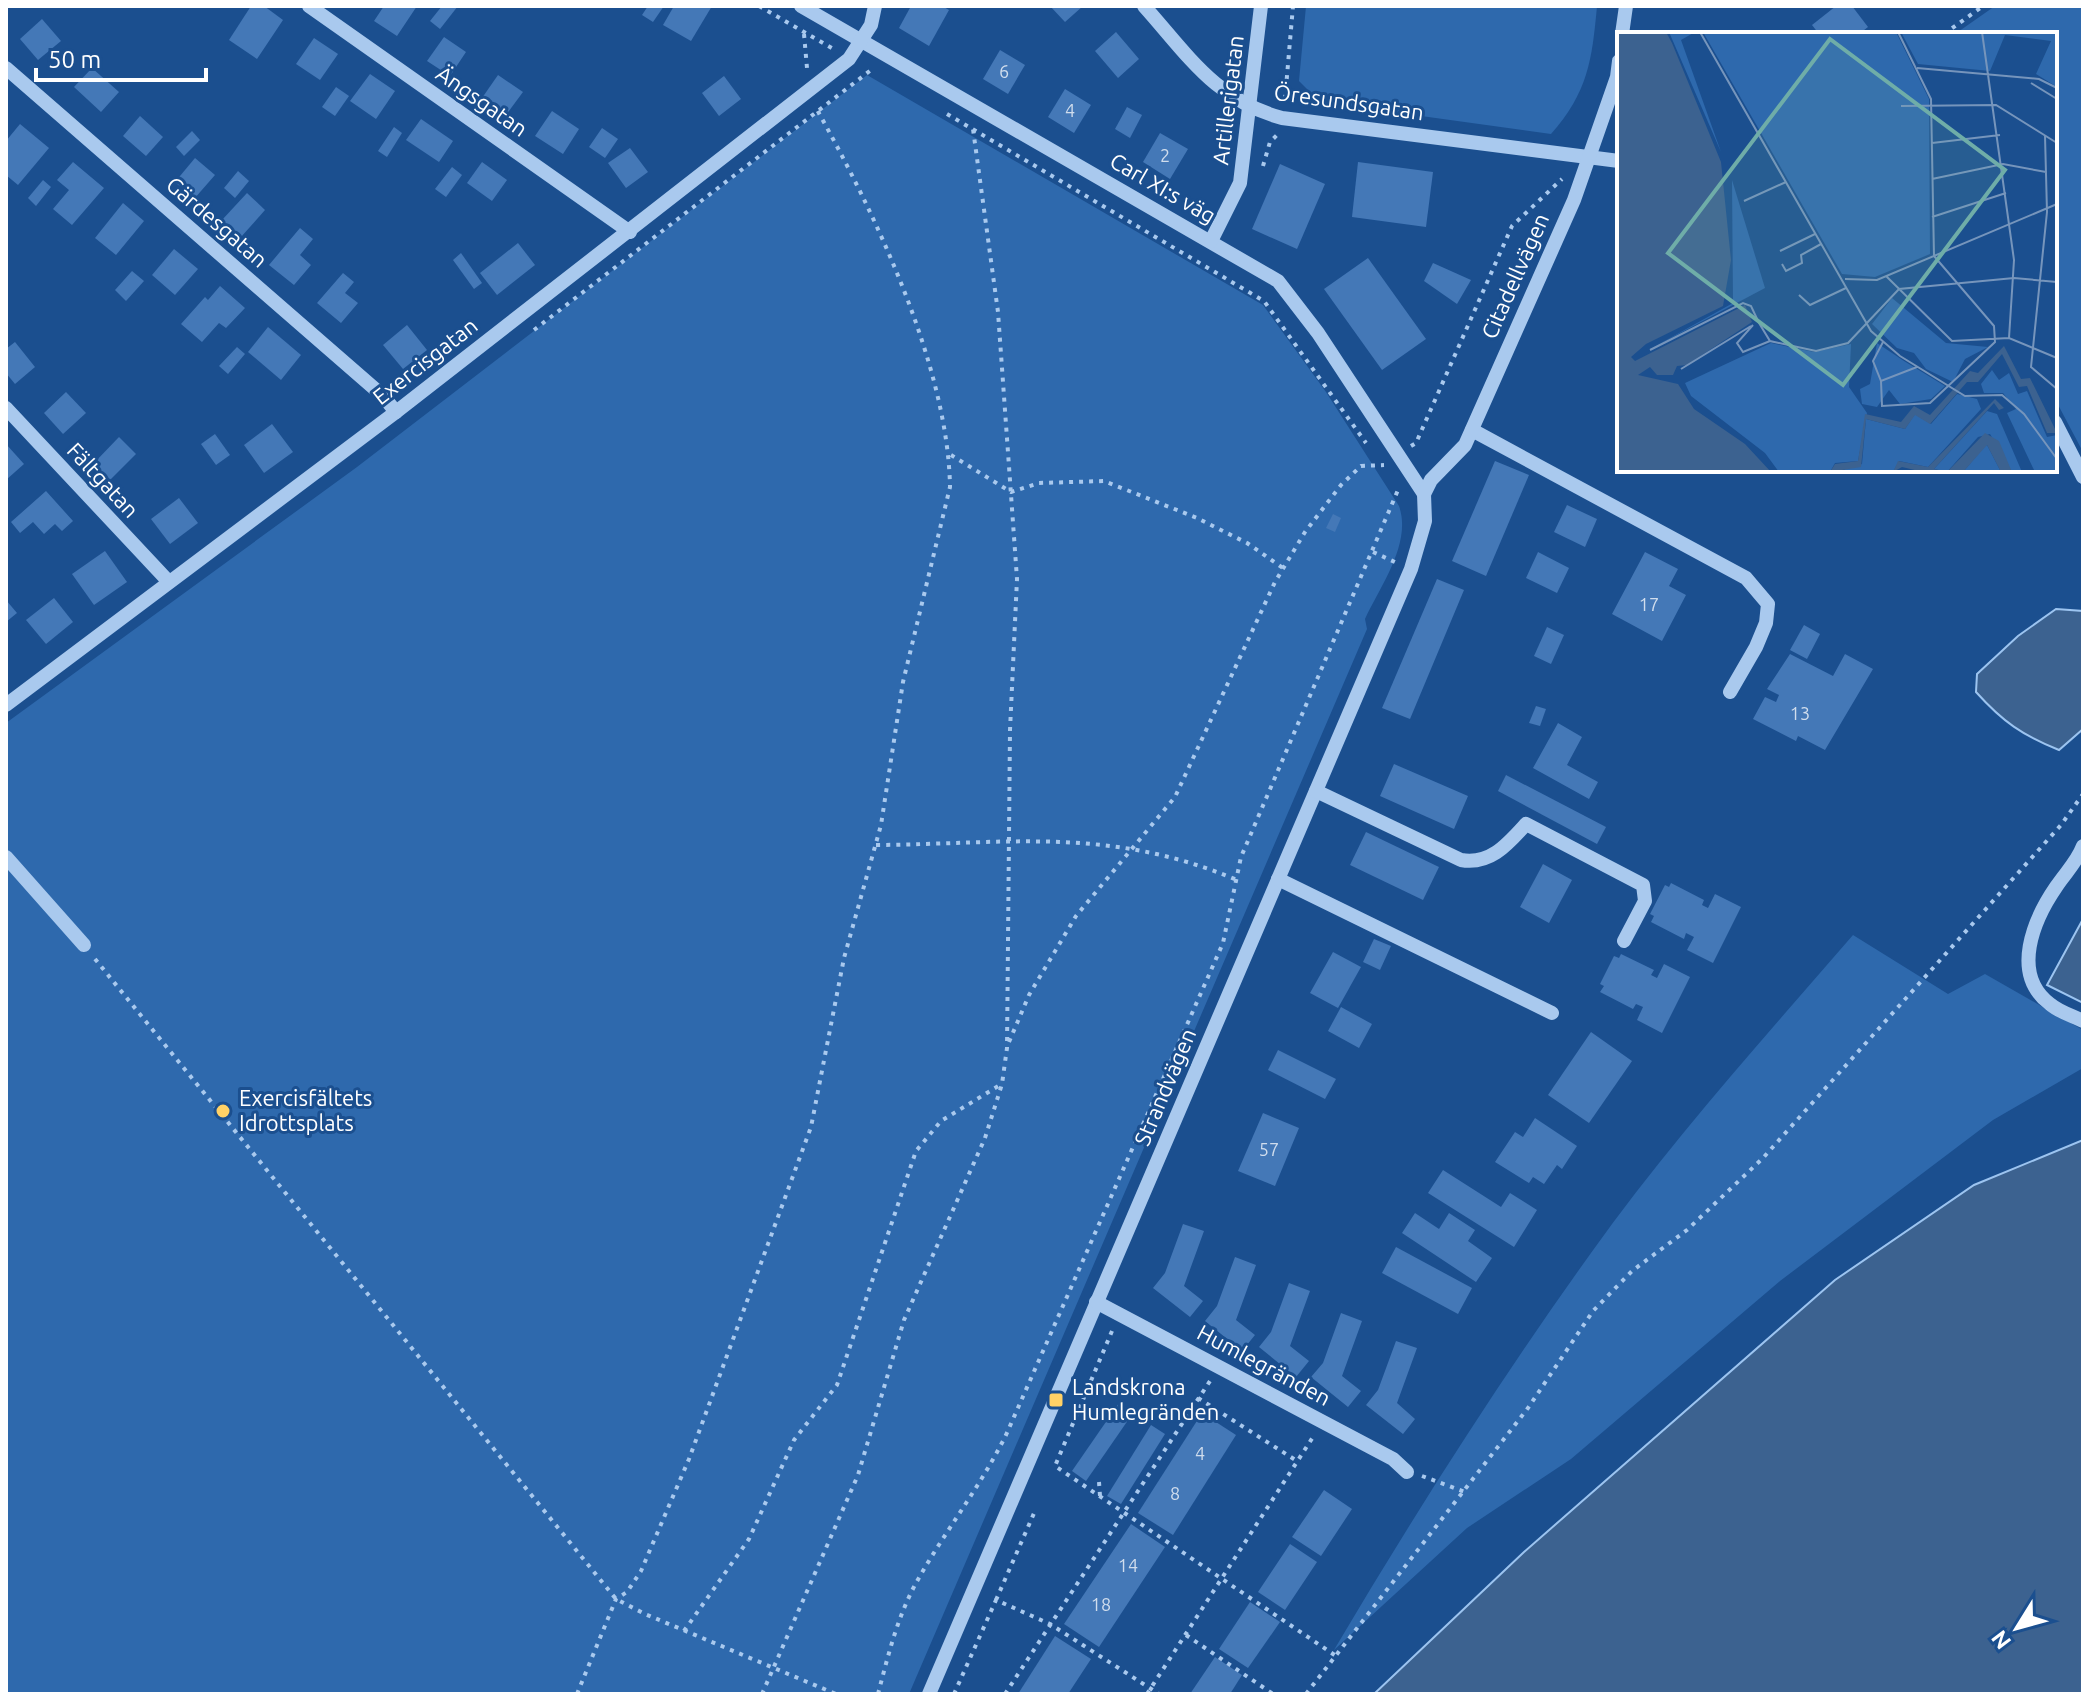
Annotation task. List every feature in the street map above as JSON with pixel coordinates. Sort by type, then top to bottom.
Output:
[{"type":"street","name":"Ängsgatan","points":[[309,6],[630,232]]},
{"type":"street","name":"Carl XI:s väg","points":[[801,6],[1278,281],[1294,300],[1424,494]]},
{"type":"street","name":"Exercisgatan","points":[[6,705],[396,412],[807,93],[849,59],[871,25],[875,6]]},
{"type":"street","name":"Öresundsgatan","points":[[1144,6],[1205,74],[1233,100],[1251,108],[1282,118],[1617,161]]},
{"type":"street","name":"Artillerigatan","points":[[1211,241],[1240,183],[1261,6]]},
{"type":"street","points":[[1622,32],[1626,6]]},
{"type":"street","name":"Gärdesgatan","points":[[6,68],[383,396],[396,412]]},
{"type":"street","name":"Citadellvägen","points":[[1424,494],[1431,480],[1465,445],[1472,430],[1574,200],[1617,77]]},
{"type":"street","name":"Fältgatan","points":[[6,408],[169,582]]},
{"type":"street","points":[[2057,426],[2083,477]]},
{"type":"street","points":[[1472,430],[1746,578],[1768,604],[1766,623],[1730,692]]},
{"type":"street","name":"Strandvägen","points":[[929,1694],[1411,569],[1425,521],[1424,494]]},
{"type":"street","points":[[1316,791],[1461,860],[1477,862],[1491,857],[1526,824],[1643,885],[1645,901],[1624,941]]},
{"type":"street","points":[[2083,846],[2079,858],[2037,916],[2029,941],[2031,975],[2049,1004],[2083,1021]]},
{"type":"street","points":[[6,857],[84,945]]},
{"type":"street","points":[[1278,879],[1552,1013]]},
{"type":"street","name":"Humlegränden","points":[[1096,1302],[1393,1459],[1407,1472]]},
{"type":"path","points":[[759,6],[879,74]]},
{"type":"path","points":[[1282,118],[1290,64],[1293,6]]},
{"type":"path","points":[[1947,32],[1983,6]]},
{"type":"path","points":[[577,1694],[616,1599],[627,1592],[641,1571],[689,1459],[811,1127],[844,958],[876,845],[903,682],[950,487],[949,454],[912,312],[845,162],[807,93]]},
{"type":"path","points":[[936,107],[1264,301],[1272,308],[1382,466],[1361,466],[1341,485],[1283,568],[1175,797],[1131,846],[1068,927],[1029,995],[1007,1048]]},
{"type":"path","points":[[762,1694],[858,1475],[904,1320],[952,1216],[1002,1084],[1007,1048],[1008,839],[1017,579],[998,312],[973,129]]},
{"type":"path","points":[[1416,443],[1512,226],[1588,156]]},
{"type":"path","points":[[949,454],[1011,492],[1039,483],[1104,481],[1197,518],[1247,543],[1283,568]]},
{"type":"path","points":[[878,1694],[894,1634],[914,1586],[984,1480],[1223,943],[1241,857],[1399,492]]},
{"type":"path","points":[[1306,1694],[1528,1408],[1593,1311],[1632,1271],[1687,1230],[1763,1158],[2061,825],[2083,794]]},
{"type":"path","points":[[876,845],[1008,839],[1131,846],[1195,863],[1237,880]]},
{"type":"path","points":[[84,945],[616,1599],[684,1631],[836,1694]]},
{"type":"path","points":[[684,1631],[749,1539],[794,1440],[817,1416],[837,1385],[916,1151],[941,1121],[1002,1084]]},
{"type":"path","points":[[1119,1314],[1055,1466],[1336,1656]]},
{"type":"path","points":[[1005,1694],[1220,1366]]},
{"type":"path","points":[[1028,1382],[1042,1388]]},
{"type":"path","points":[[1198,1398],[1297,1461]]},
{"type":"path","points":[[1147,1694],[1323,1421]]},
{"type":"path","points":[[1407,1472],[1465,1492]]},
{"type":"path","points":[[1099,1482],[1100,1496]]},
{"type":"path","points":[[954,1694],[1035,1511]]},
{"type":"path","points":[[996,1600],[1050,1624],[1159,1694]]},
{"type":"path","points":[[1185,1635],[1273,1694]]},
{"type":"shaded area","points":[[1306,6],[1597,6],[1586,74],[1573,104],[1551,134],[1320,102],[1299,81]]},
{"type":"shaded area","points":[[1995,6],[2083,6],[2083,452],[2057,403],[2057,32],[1958,32]]},
{"type":"shaded area","points":[[867,75],[1263,305],[1326,392],[1399,506],[1402,520],[1398,549],[1365,619],[1367,629],[909,1694],[6,1694],[6,723],[357,467]]},
{"type":"shaded area","points":[[2056,609],[2083,611],[2083,729],[2059,750],[2014,727],[1976,692],[1977,674],[2018,636]]},
{"type":"shaded area","points":[[2083,919],[2083,1003],[2047,985]]},
{"type":"shaded area","points":[[1853,935],[1948,994],[1985,974],[2083,1030],[2083,1068],[1993,1120],[1780,1281],[1571,1459],[1467,1528],[1334,1650],[1458,1449],[1591,1253],[1685,1131]]},
{"type":"shaded area","points":[[2083,1140],[2083,1694],[1374,1694],[1524,1552],[1835,1280],[1974,1185]]},
{"type":"building","points":[[251,6],[264,6],[283,20],[257,59],[229,40]]},
{"type":"building","points":[[384,6],[417,6],[397,36],[374,21]]},
{"type":"building","points":[[442,6],[458,6],[440,29],[430,21]]},
{"type":"building","points":[[648,6],[664,6],[653,22],[642,15]]},
{"type":"building","points":[[674,6],[712,6],[691,41],[663,25]]},
{"type":"building","points":[[911,6],[942,6],[949,10],[929,46],[899,28]]},
{"type":"building","points":[[1050,6],[1083,6],[1065,22]]},
{"type":"building","points":[[1836,6],[1852,6],[1868,27],[1862,32],[1817,32],[1812,25]]},
{"type":"building","points":[[42,19],[61,41],[38,60],[20,39]]},
{"type":"building","points":[[1116,32],[1139,59],[1118,78],[1095,51]]},
{"type":"building","points":[[444,37],[466,52],[450,76],[427,61]]},
{"type":"building","points":[[314,38],[338,54],[320,80],[296,64]]},
{"type":"building","points":[[1000,50],[1025,65],[1008,94],[983,79]]},
{"type":"building","points":[[92,68],[119,92],[101,112],[74,87]]},
{"type":"building","points":[[370,74],[395,91],[376,119],[350,101]]},
{"type":"building","points":[[498,75],[523,92],[506,115],[482,98]]},
{"type":"building","points":[[724,76],[741,99],[719,116],[702,93]]},
{"type":"building","points":[[336,87],[349,96],[335,116],[322,107]]},
{"type":"building","points":[[1065,89],[1091,105],[1074,133],[1048,117]]},
{"type":"building","points":[[1127,107],[1142,115],[1130,138],[1115,129]]},
{"type":"building","points":[[552,111],[579,129],[563,154],[535,136]]},
{"type":"building","points":[[140,116],[163,137],[146,156],[123,136]]},
{"type":"building","points":[[421,119],[453,141],[439,162],[406,140]]},
{"type":"building","points":[[20,124],[49,148],[18,185],[6,175],[6,141]]},
{"type":"building","points":[[394,127],[402,133],[387,157],[378,151]]},
{"type":"building","points":[[602,128],[618,139],[605,158],[589,147]]},
{"type":"building","points":[[192,131],[200,140],[184,156],[176,147]]},
{"type":"building","points":[[1160,133],[1188,149],[1170,179],[1143,162]]},
{"type":"building","points":[[630,148],[648,172],[626,188],[608,163]]},
{"type":"building","points":[[195,158],[215,175],[194,199],[175,182]]},
{"type":"building","points":[[73,162],[104,188],[72,225],[53,209],[69,190],[57,180]]},
{"type":"building","points":[[482,162],[507,180],[492,201],[467,183]]},
{"type":"building","points":[[1358,162],[1433,172],[1426,227],[1352,217]]},
{"type":"building","points":[[1280,164],[1325,184],[1297,249],[1252,229]]},
{"type":"building","points":[[452,167],[462,175],[446,197],[435,189]]},
{"type":"building","points":[[238,171],[249,181],[235,198],[224,188]]},
{"type":"building","points":[[43,180],[51,187],[36,206],[28,198]]},
{"type":"building","points":[[247,193],[265,210],[241,237],[222,220]]},
{"type":"building","points":[[123,203],[144,221],[116,255],[95,238]]},
{"type":"building","points":[[300,228],[313,239],[300,255],[311,265],[294,285],[269,265]]},
{"type":"building","points":[[518,243],[535,265],[497,295],[480,273]]},
{"type":"building","points":[[174,249],[198,269],[175,295],[152,275]]},
{"type":"building","points":[[461,253],[482,283],[474,289],[453,260]]},
{"type":"building","points":[[1368,258],[1426,339],[1382,370],[1324,289]]},
{"type":"building","points":[[1433,263],[1471,280],[1457,304],[1424,281]]},
{"type":"building","points":[[132,271],[144,281],[126,301],[115,290]]},
{"type":"building","points":[[343,273],[354,282],[345,293],[358,303],[341,323],[317,303]]},
{"type":"building","points":[[220,286],[245,308],[226,328],[219,323],[202,342],[181,324],[205,297],[208,300]]},
{"type":"building","points":[[407,325],[427,350],[403,369],[383,345]]},
{"type":"building","points":[[268,327],[301,355],[281,380],[248,352]]},
{"type":"building","points":[[15,342],[35,367],[15,384],[6,373],[6,349]]},
{"type":"building","points":[[237,347],[245,354],[228,374],[219,366]]},
{"type":"building","points":[[66,392],[86,413],[63,434],[44,413]]},
{"type":"building","points":[[272,424],[293,452],[264,473],[244,445]]},
{"type":"building","points":[[215,434],[230,455],[216,465],[201,444]]},
{"type":"building","points":[[119,437],[136,454],[110,480],[94,463]]},
{"type":"building","points":[[6,444],[24,464],[6,480]]},
{"type":"building","points":[[1495,461],[1529,475],[1486,576],[1452,561]]},
{"type":"building","points":[[46,491],[73,521],[62,531],[55,524],[44,534],[33,522],[20,533],[11,522]]},
{"type":"building","points":[[179,498],[198,523],[170,544],[151,519]]},
{"type":"building","points":[[1567,505],[1597,519],[1585,547],[1554,532]]},
{"type":"building","points":[[1333,514],[1341,518],[1335,532],[1326,528]]},
{"type":"building","points":[[105,551],[127,582],[94,605],[72,574]]},
{"type":"building","points":[[1538,552],[1569,568],[1557,593],[1526,578]]},
{"type":"building","points":[[1645,552],[1678,569],[1669,586],[1686,595],[1662,641],[1612,614]]},
{"type":"building","points":[[1437,579],[1464,590],[1410,719],[1382,708]]},
{"type":"building","points":[[54,598],[73,622],[46,644],[26,620]]},
{"type":"building","points":[[6,600],[17,613],[6,622]]},
{"type":"building","points":[[1804,625],[1820,634],[1807,659],[1790,650]]},
{"type":"building","points":[[1547,627],[1564,635],[1551,664],[1534,656]]},
{"type":"building","points":[[1790,654],[1833,676],[1845,654],[1873,669],[1825,750],[1798,736],[1796,741],[1753,719],[1765,697],[1776,702],[1779,695],[1767,689]]},
{"type":"building","points":[[1536,706],[1546,709],[1540,726],[1529,723]]},
{"type":"building","points":[[1558,723],[1582,737],[1567,765],[1598,782],[1589,799],[1533,768]]},
{"type":"building","points":[[1394,764],[1468,796],[1454,829],[1380,796]]},
{"type":"building","points":[[1506,775],[1606,827],[1597,844],[1498,791]]},
{"type":"building","points":[[1366,832],[1439,867],[1423,900],[1350,865]]},
{"type":"building","points":[[1543,864],[1572,880],[1549,923],[1520,907]]},
{"type":"building","points":[[1671,883],[1704,900],[1702,905],[1708,908],[1715,894],[1741,907],[1713,963],[1687,950],[1694,937],[1686,933],[1684,939],[1651,922],[1654,916],[1650,914],[1665,885],[1669,887]]},
{"type":"building","points":[[1374,939],[1391,946],[1380,970],[1363,962]]},
{"type":"building","points":[[1333,952],[1361,967],[1338,1008],[1310,993]]},
{"type":"building","points":[[1621,954],[1654,970],[1651,975],[1657,978],[1664,964],[1690,977],[1662,1033],[1637,1020],[1643,1007],[1636,1004],[1633,1009],[1600,992],[1604,986],[1600,984],[1614,956],[1619,958]]},
{"type":"building","points":[[1341,1007],[1372,1024],[1359,1048],[1328,1031]]},
{"type":"building","points":[[1591,1032],[1632,1061],[1589,1123],[1548,1095]]},
{"type":"building","points":[[1278,1050],[1336,1079],[1325,1099],[1268,1070]]},
{"type":"building","points":[[1263,1113],[1299,1128],[1275,1186],[1238,1171]]},
{"type":"building","points":[[1535,1118],[1577,1146],[1562,1169],[1557,1165],[1544,1184],[1533,1177],[1529,1183],[1495,1162],[1515,1132],[1523,1137]]},
{"type":"building","points":[[1443,1170],[1501,1207],[1510,1193],[1537,1210],[1514,1247],[1428,1193]]},
{"type":"building","points":[[1415,1213],[1439,1229],[1449,1213],[1475,1230],[1468,1241],[1492,1258],[1476,1282],[1402,1233]]},
{"type":"building","points":[[1183,1224],[1204,1231],[1184,1286],[1203,1301],[1190,1317],[1153,1288],[1165,1273]]},
{"type":"building","points":[[1396,1247],[1472,1288],[1458,1314],[1382,1273]]},
{"type":"building","points":[[1235,1257],[1256,1265],[1236,1320],[1255,1335],[1242,1351],[1205,1321],[1217,1306]]},
{"type":"building","points":[[1289,1283],[1310,1291],[1290,1346],[1309,1361],[1296,1377],[1259,1347],[1271,1332]]},
{"type":"building","points":[[1341,1313],[1362,1321],[1342,1376],[1361,1391],[1348,1407],[1311,1377],[1323,1363]]},
{"type":"building","points":[[1396,1341],[1417,1348],[1397,1403],[1415,1419],[1403,1434],[1366,1405],[1378,1390]]},
{"type":"building","points":[[1119,1403],[1133,1413],[1086,1481],[1072,1471]]},
{"type":"building","points":[[1202,1413],[1236,1435],[1173,1535],[1138,1513]]},
{"type":"building","points":[[1151,1425],[1165,1434],[1121,1504],[1107,1496]]},
{"type":"building","points":[[1324,1490],[1352,1509],[1321,1556],[1292,1537]]},
{"type":"building","points":[[1131,1524],[1165,1547],[1099,1647],[1064,1624]]},
{"type":"building","points":[[1290,1544],[1317,1562],[1285,1610],[1258,1592]]},
{"type":"building","points":[[1250,1602],[1280,1622],[1248,1668],[1219,1649]]},
{"type":"building","points":[[1055,1636],[1091,1659],[1068,1694],[1018,1694]]},
{"type":"building","points":[[1215,1657],[1242,1675],[1230,1694],[1190,1694]]},
{"type":"place","name":"Exercisfältets Idrottsplats","points":[[223,1111]]},
{"type":"place","name":"Landskrona Humlegränden","points":[[1056,1400]]}]
